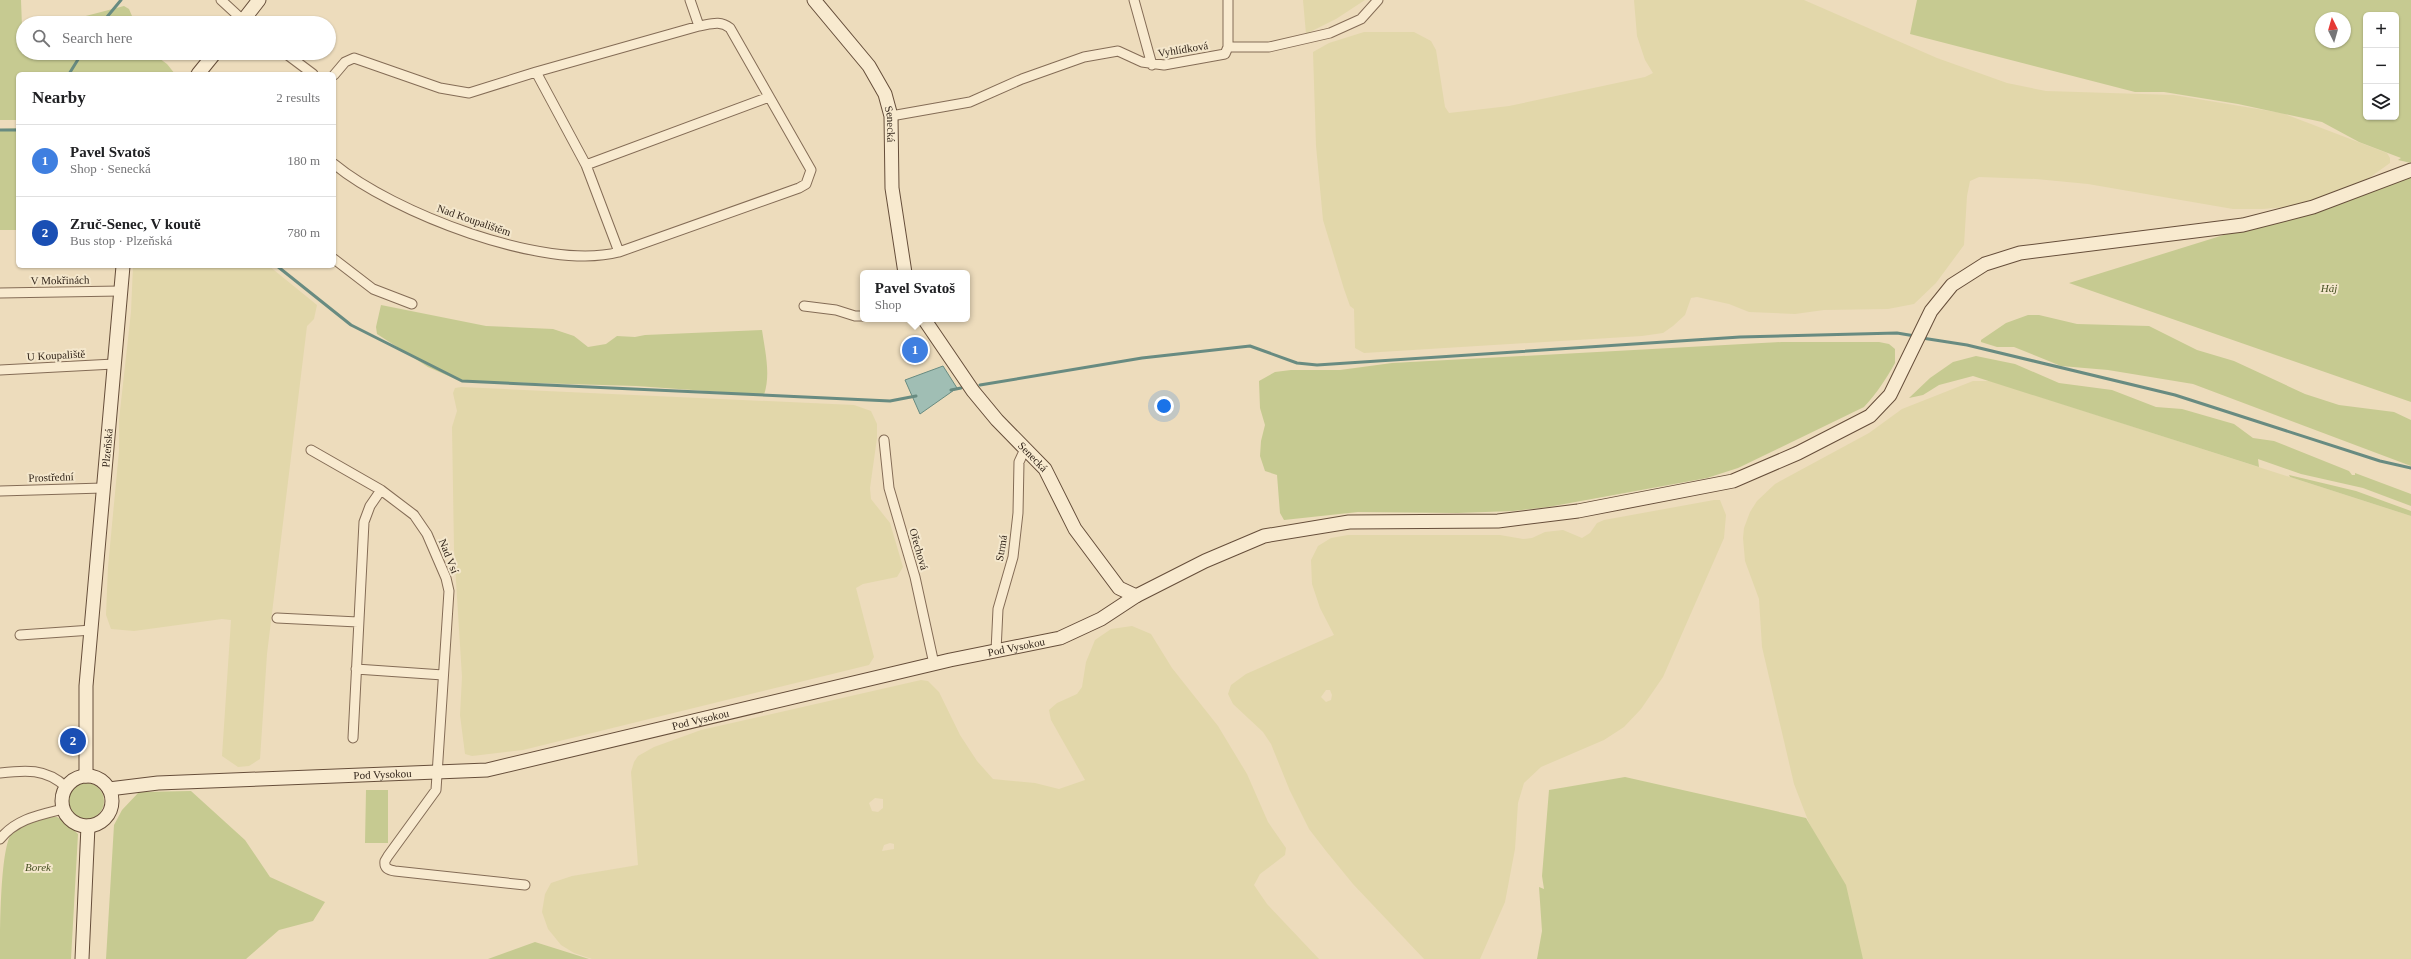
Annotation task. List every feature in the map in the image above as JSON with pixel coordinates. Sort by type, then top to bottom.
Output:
[{"type":"street","points":[[221,0],[237,16]]},
{"type":"street","points":[[247,16],[259,0]]},
{"type":"street","points":[[690,0],[699,26]]},
{"type":"street","name":"Senecká","points":[[814,0],[869,66],[885,94],[891,116],[892,188],[905,270]]},
{"type":"street","points":[[1134,0],[1152,65]]},
{"type":"street","points":[[1228,0],[1228,47],[1269,47],[1330,34],[1361,19],[1378,0]]},
{"type":"street","name":"Nad Koupalištěm","points":[[336,73],[345,62],[354,58],[440,88],[469,94],[536,72],[717,22],[730,28],[811,170],[806,184],[799,188],[619,252],[605,256],[569,256],[511,246],[448,226],[393,202],[336,165]]},
{"type":"street","name":"Vyhlídková","points":[[891,116],[970,102],[1022,79],[1084,57],[1118,51],[1152,65],[1164,65],[1225,54],[1228,47]]},
{"type":"street","points":[[200,72],[209,60]]},
{"type":"street","points":[[294,60],[310,72]]},
{"type":"street","points":[[536,72],[586,165],[619,252]]},
{"type":"street","points":[[586,165],[770,97]]},
{"type":"street","name":"Pod Vysokou","points":[[109,789],[158,783],[487,770],[934,664],[1060,638],[1101,619],[1136,596],[1205,561],[1264,536],[1349,522],[1498,521],[1578,512],[1733,481],[1798,453],[1870,416],[1890,395],[1931,311],[1952,285],[1985,264],[2020,253],[2242,225],[2313,207],[2411,170]]},
{"type":"street","points":[[336,261],[373,289],[412,304]]},
{"type":"street","name":"Plzeňská","points":[[86,776],[86,686],[123,268]]},
{"type":"street","name":"V Mokřinách","points":[[0,293],[120,291]]},
{"type":"street","points":[[804,306],[836,310],[855,316],[860,316]]},
{"type":"street","name":"Senecká","points":[[926,322],[973,391],[1045,469],[1075,529],[1119,588],[1136,596]]},
{"type":"street","name":"U Koupaliště","points":[[0,370],[114,364]]},
{"type":"street","name":"Ořechová","points":[[884,440],[889,488],[915,577],[934,664]]},
{"type":"street","name":"Strmá","points":[[996,651],[998,608],[1013,557],[1018,513],[1019,462],[1025,449]]},
{"type":"street","name":"Nad Vsí","points":[[311,450],[381,490],[414,515],[427,534],[446,578],[449,591],[436,790],[388,856],[385,861],[387,868],[395,871],[525,885]]},
{"type":"street","name":"Prostřední","points":[[0,491],[104,488]]},
{"type":"street","points":[[352,738],[364,522],[370,506],[381,490]]},
{"type":"street","points":[[278,618],[358,622]]},
{"type":"street","points":[[20,635],[92,630]]},
{"type":"street","points":[[356,669],[443,675]]},
{"type":"street","points":[[0,774],[39,771],[50,774],[66,787]]},
{"type":"street","points":[[86,776],[97,778],[109,789],[112,805],[107,816],[99,823],[88,826],[73,822],[63,809],[62,798],[66,787],[73,780],[86,776]]},
{"type":"street","points":[[0,839],[11,827],[24,819],[63,809]]},
{"type":"street","points":[[82,959],[88,826]]},
{"type":"shaded area","points":[[1303,0],[1365,0],[1336,19],[1306,34]]},
{"type":"shaded area","points":[[1634,0],[1804,0],[1937,58],[2007,83],[2046,91],[2174,95],[2282,113],[2387,153],[2390,158],[2390,163],[2369,178],[2336,194],[2287,207],[2263,209],[2233,209],[2088,184],[2036,179],[1979,177],[1970,181],[1967,196],[1964,245],[1936,283],[1914,304],[1888,309],[1824,310],[1795,314],[1749,312],[1729,304],[1697,297],[1691,298],[1685,315],[1663,333],[1642,336],[1364,353],[1355,348],[1354,309],[1350,306],[1344,289],[1323,220],[1316,146],[1313,52],[1329,43],[1364,32],[1414,32],[1431,41],[1436,50],[1445,107],[1449,113],[1509,106],[1645,77],[1653,73],[1645,60],[1637,36]]},
{"type":"shaded area","points":[[133,268],[271,268],[317,305],[314,319],[307,326],[267,654],[260,759],[249,766],[238,767],[222,756],[231,620],[222,619],[134,631],[111,629],[106,615],[108,567],[119,451],[119,420],[131,312]]},
{"type":"shaded area","points":[[1973,381],[1991,381],[2411,516],[2411,959],[1863,959],[1826,854],[1809,823],[1794,784],[1762,647],[1759,599],[1745,561],[1743,538],[1744,528],[1750,512],[1757,501],[1775,484],[1869,433],[1902,409]]},
{"type":"shaded area","points":[[461,387],[854,405],[871,411],[877,424],[877,438],[870,488],[871,499],[890,523],[903,567],[897,577],[863,584],[856,588],[874,657],[869,665],[523,750],[472,756],[465,754],[460,715],[462,677],[454,549],[452,427],[457,411],[453,393],[455,388]]},
{"type":"shaded area","points":[[1714,500],[1720,500],[1726,515],[1724,538],[1663,677],[1641,709],[1624,727],[1604,740],[1541,767],[1524,783],[1518,803],[1515,849],[1505,902],[1480,959],[1424,959],[1353,884],[1309,829],[1290,791],[1271,744],[1263,732],[1233,704],[1228,694],[1231,685],[1246,674],[1334,635],[1320,608],[1312,584],[1311,560],[1318,546],[1331,538],[1348,535],[1500,535],[1523,539],[1532,538],[1545,532],[1563,530],[1582,538],[1590,533],[1597,523],[1604,520]],"holes":[[[1326,690],[1330,690],[1332,695],[1331,700],[1326,702],[1321,697]]]},
{"type":"shaded area","points":[[1132,626],[1151,634],[1172,668],[1218,726],[1247,774],[1268,822],[1286,848],[1285,855],[1260,874],[1254,885],[1267,904],[1319,959],[592,959],[574,953],[561,945],[548,929],[542,912],[545,894],[551,883],[572,876],[638,865],[631,772],[634,762],[638,756],[654,747],[701,730],[921,680],[928,681],[939,692],[960,735],[977,761],[993,779],[1035,783],[1059,789],[1085,780],[1051,720],[1049,710],[1057,703],[1077,694],[1082,687],[1086,662],[1095,640],[1111,629]],"holes":[[[875,798],[883,799],[883,808],[878,812],[872,811],[869,803]],[[890,843],[894,844],[894,849],[882,851],[884,845]]]},
{"type":"green space","points":[[0,0],[21,0],[22,16],[16,16],[16,60],[162,60],[173,72],[16,72],[16,120],[0,120]]},
{"type":"green space","points":[[1917,0],[2411,0],[2411,163],[2398,160],[2401,158],[2359,142],[2322,122],[2238,104],[2164,92],[2135,92],[1910,34]]},
{"type":"green space","points":[[124,6],[129,9],[132,16],[86,16]]},
{"type":"green space","points":[[16,128],[16,230],[0,230],[0,129]]},
{"type":"green space","name":"Háj","points":[[2411,177],[2411,402],[2069,283]]},
{"type":"green space","points":[[381,305],[486,326],[553,329],[574,336],[588,347],[606,344],[617,336],[635,337],[645,335],[762,330],[767,362],[766,387],[764,395],[636,386],[460,381],[428,367],[377,334],[376,327]]},
{"type":"green space","points":[[2028,315],[2039,315],[2077,324],[2149,326],[2197,350],[2234,361],[2305,394],[2339,405],[2394,412],[2411,420],[2411,466],[2193,384],[2108,370],[2061,366],[2014,347],[1997,347],[1981,342],[1981,340],[2006,323]]},
{"type":"green space","points":[[1782,342],[1879,342],[1889,344],[1895,349],[1895,363],[1881,386],[1864,407],[1738,468],[1707,478],[1548,507],[1513,511],[1457,513],[1358,512],[1284,520],[1280,513],[1277,475],[1265,471],[1260,456],[1261,441],[1265,425],[1260,408],[1259,381],[1275,372],[1291,370],[1340,370],[1392,363]]},
{"type":"green space","points":[[1976,356],[2015,364],[2059,383],[2112,390],[2156,407],[2182,409],[2234,424],[2253,438],[2274,441],[2349,471],[2352,475],[2355,475],[2355,473],[2411,494],[2411,506],[2363,488],[2301,474],[2258,459],[2259,467],[1973,376],[1939,385],[1923,395],[1909,398],[1930,378],[1953,362]]},
{"type":"green space","points":[[2289,475],[2356,491],[2411,511],[2411,516],[2290,477]]},
{"type":"green space","points":[[1625,777],[1806,818],[1846,885],[1863,959],[1537,959],[1542,931],[1539,887],[1544,889],[1542,876],[1549,790]]},
{"type":"green space","points":[[86,783],[96,786],[101,791],[104,801],[101,811],[96,816],[86,819],[76,816],[71,811],[68,801],[71,791],[76,786]]},
{"type":"green space","points":[[366,790],[388,790],[388,843],[365,843]]},
{"type":"green space","points":[[191,791],[245,840],[270,877],[325,902],[313,921],[279,930],[246,959],[106,959],[114,825],[122,810],[139,792]]},
{"type":"green space","name":"Borek","points":[[57,817],[64,821],[78,834],[71,959],[0,959],[3,874],[7,843],[11,834],[20,828],[45,818]]},
{"type":"green space","points":[[535,942],[589,959],[488,959]]},
{"type":"water","points":[[943,366],[957,388],[920,414],[905,380]]},
{"type":"waterway","points":[[108,16],[121,0]]},
{"type":"waterway","points":[[70,72],[78,60]]},
{"type":"waterway","points":[[0,130],[16,130]]},
{"type":"waterway","points":[[280,268],[351,325],[462,381],[890,401],[916,396]]},
{"type":"waterway","points":[[980,385],[1142,358],[1250,346],[1297,363],[1317,365],[1740,337],[1897,333],[1915,336]]},
{"type":"waterway","points":[[1922,338],[1967,345],[2175,395],[2380,461],[2411,468]]},
{"type":"waterway","points":[[951,390],[961,388]]},
{"type":"place","name":"Pavel Svatoš","points":[[915,350]]},
{"type":"place","name":"Zruč-Senec, V koutě","points":[[73,741]]}]
